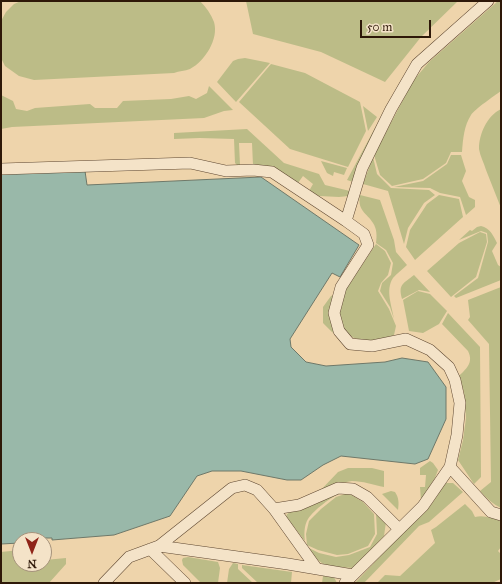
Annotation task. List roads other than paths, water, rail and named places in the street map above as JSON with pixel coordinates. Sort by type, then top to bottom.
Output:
[{"type":"street","points":[[346,221],[362,168],[391,109],[417,64],[488,1]]},
{"type":"street","points":[[1,169],[190,163],[226,171],[253,170],[272,172],[364,234],[368,245],[342,287],[334,313],[339,331],[350,344],[372,346],[406,339],[430,350],[449,367],[455,380],[460,403],[457,435],[450,467],[423,506],[345,583]]},
{"type":"street","points":[[450,467],[491,512],[501,515]]},
{"type":"street","points":[[104,583],[128,557],[154,548],[232,488],[245,486],[257,490],[274,510],[316,569]]},
{"type":"street","points":[[274,510],[299,505],[338,488],[354,489],[368,497],[399,529]]},
{"type":"street","points":[[154,548],[288,564],[353,575]]},
{"type":"street","points":[[154,548],[185,583]]}]
